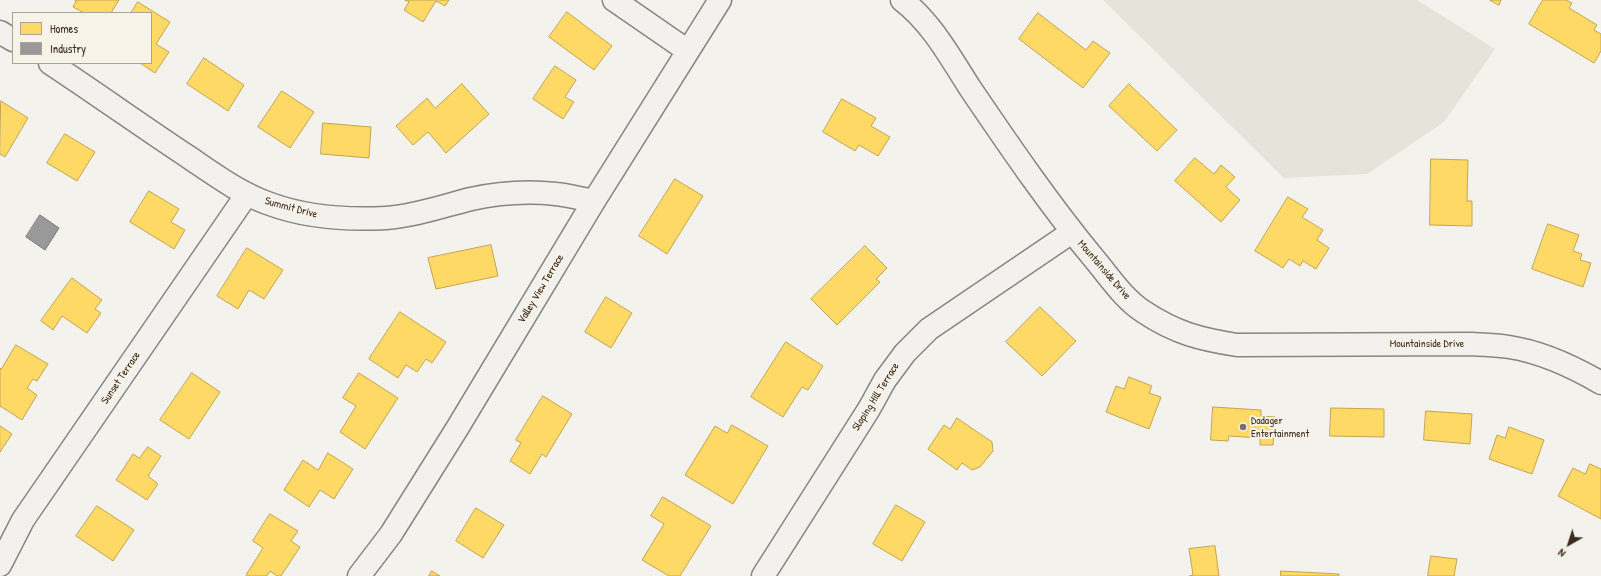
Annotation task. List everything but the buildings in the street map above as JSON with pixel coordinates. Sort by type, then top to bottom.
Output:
[{"type":"street","points":[[614,0],[688,51]]},
{"type":"street","points":[[716,7],[738,0]]},
{"type":"street","name":"Mountainside Drive","points":[[902,0],[915,10],[927,23],[984,109],[1072,232],[1126,297],[1142,311],[1171,328],[1202,339],[1237,345],[1472,344],[1510,347],[1545,356],[1578,370],[1601,383]]},
{"type":"street","name":"Valley View Terrace","points":[[359,576],[391,534],[450,440],[594,201],[716,7]]},
{"type":"street","points":[[0,32],[12,39]]},
{"type":"street","name":"Summit Drive","points":[[52,64],[109,101],[152,133],[236,188],[270,204],[307,215],[347,219],[388,218],[431,210],[473,199],[515,193],[555,194],[594,201]]},
{"type":"street","name":"Sunset Terrace","points":[[0,565],[23,520],[247,194]]},
{"type":"street","name":"Sloping Hill Terrace","points":[[763,576],[869,409],[885,380],[905,353],[929,329],[1072,232]]},
{"type":"shaded area","points":[[1103,0],[1417,0],[1495,49],[1444,122],[1367,174],[1284,178]]},
{"type":"place","name":"Dadager Entertainment","points":[[1243,427]]}]
